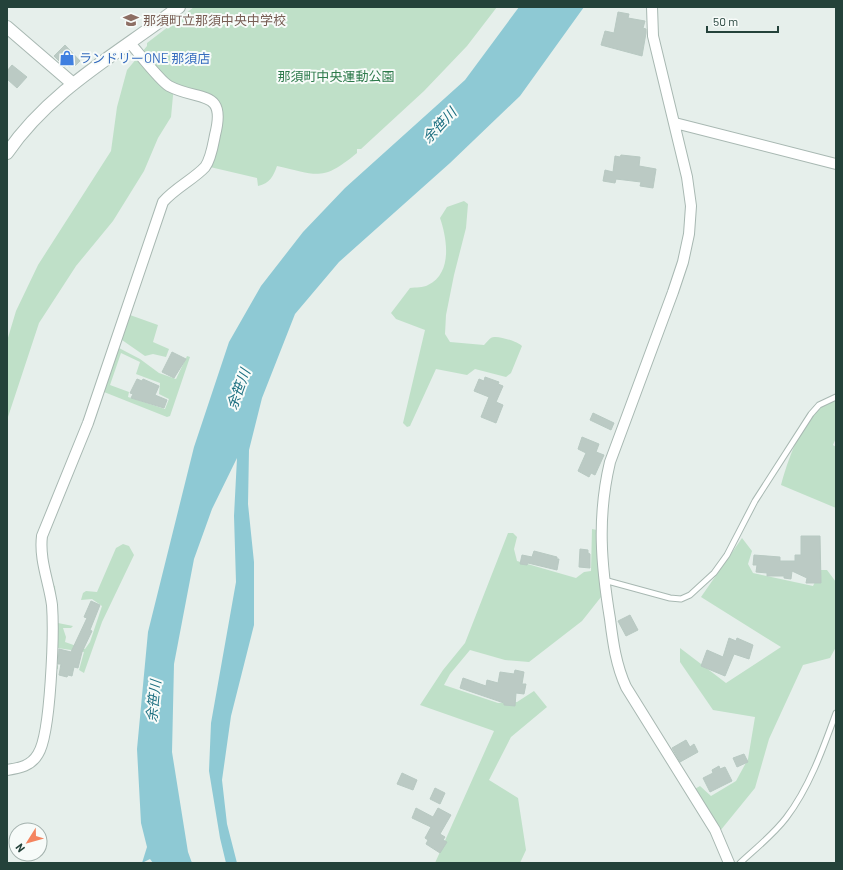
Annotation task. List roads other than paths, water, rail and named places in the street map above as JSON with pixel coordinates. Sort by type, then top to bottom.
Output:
[{"type":"street","points":[[652,7],[653,36],[687,177],[691,206],[689,234],[683,262],[673,292],[610,462],[603,490],[600,523],[603,580],[617,662],[626,687],[714,830],[729,863]]},
{"type":"street","points":[[7,153],[38,113],[72,83],[178,8]]},
{"type":"street","points":[[7,27],[72,83]]},
{"type":"street","points":[[7,770],[30,764],[38,755],[44,743],[48,713],[52,629],[50,592],[41,550],[42,536],[93,409],[163,202],[205,167],[219,119],[218,107],[212,101],[168,85],[130,43]]},
{"type":"street","points":[[675,123],[836,164]]},
{"type":"lane","points":[[603,580],[670,598],[681,599],[690,596],[714,573],[727,555],[755,501],[811,414],[819,405],[836,396]]},
{"type":"lane","points":[[740,863],[774,832],[786,817],[818,760],[836,713]]},
{"type":"water","name":"余笹川","points":[[519,7],[584,7],[520,96],[450,163],[339,262],[295,314],[262,398],[249,450],[248,504],[254,562],[254,625],[231,716],[222,780],[227,824],[237,863],[226,863],[220,838],[209,771],[211,723],[236,582],[234,516],[237,458],[212,509],[194,559],[174,664],[172,752],[188,852],[192,863],[153,863],[150,859],[142,863],[147,847],[141,823],[137,749],[148,632],[194,447],[229,342],[261,286],[303,232],[345,188],[465,80]]},
{"type":"place","name":"那須町立那須中央中学校","points":[[131,20]]},
{"type":"place","name":"ランドリーONE 那須店","points":[[67,58]]},
{"type":"park label","name":"那須町中央運動公園","points":[[336,76]]}]
